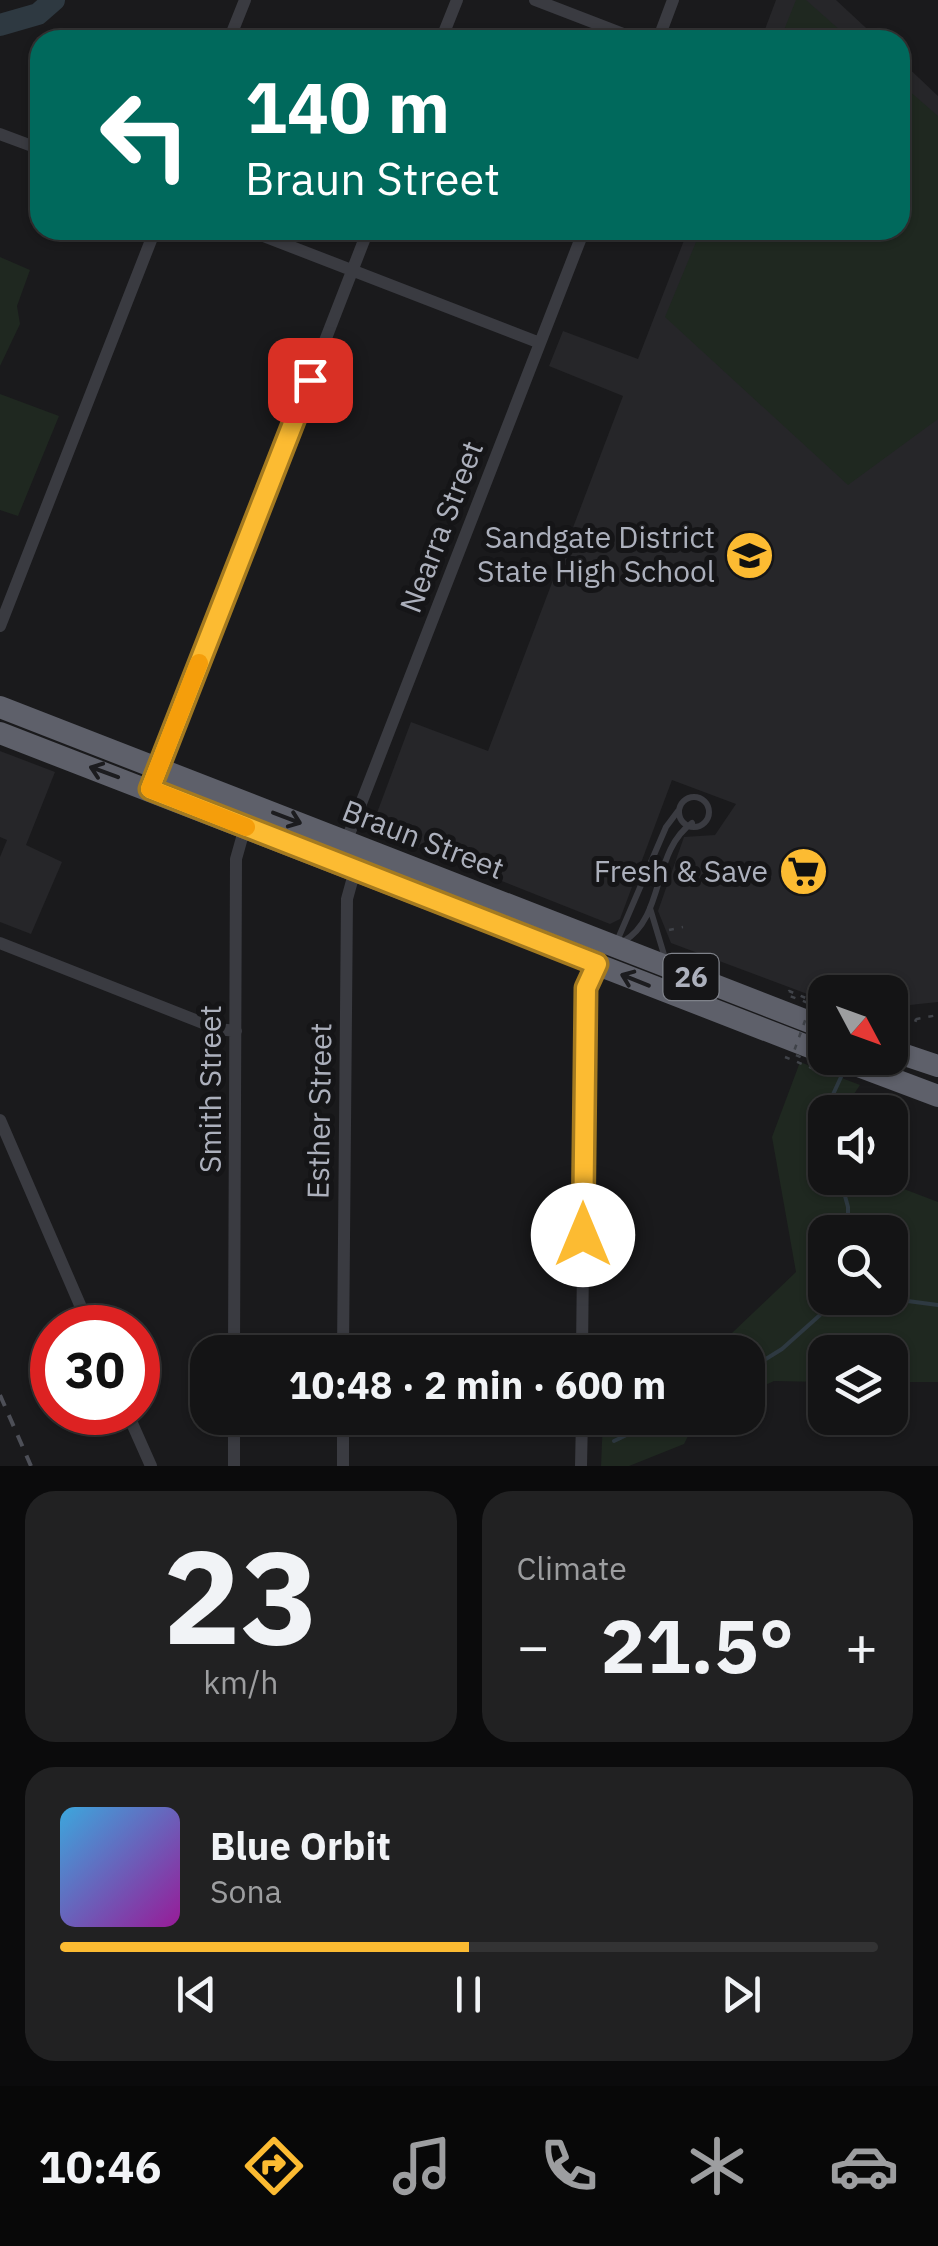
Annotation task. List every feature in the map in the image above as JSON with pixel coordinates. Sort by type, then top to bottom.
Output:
[{"type":"highway","name":"Braun Street","points":[[0,707],[154,778],[246,826],[808,1046]]},
{"type":"highway","name":"Braun Street","points":[[0,733],[154,778],[346,842],[672,969],[808,1009]]},
{"type":"highway","points":[[908,1056],[938,1066]]},
{"type":"highway","points":[[882,1075],[938,1096]]},
{"type":"street","points":[[233,30],[245,0]]},
{"type":"street","points":[[446,30],[457,0]]},
{"type":"street","points":[[535,0],[613,30]]},
{"type":"street","points":[[662,30],[674,0]]},
{"type":"street","points":[[0,134],[30,145]]},
{"type":"street","points":[[0,626],[151,240]]},
{"type":"street","points":[[273,240],[540,343]]},
{"type":"street","points":[[154,778],[364,240]]},
{"type":"street","name":"Nearra Street","points":[[346,842],[580,240]]},
{"type":"street","name":"Smith Street","points":[[234,1335],[236,859],[246,826]]},
{"type":"street","name":"Esther Street","points":[[343,1335],[347,899],[355,870]]},
{"type":"street","points":[[0,942],[218,1029],[236,1032]]},
{"type":"street","points":[[582,1335],[586,988],[597,964],[615,947]]},
{"type":"street","points":[[0,1120],[80,1305]]},
{"type":"street","points":[[138,1435],[151,1466]]},
{"type":"street","points":[[234,1435],[234,1466]]},
{"type":"street","points":[[343,1435],[343,1466]]},
{"type":"street","points":[[582,1435],[582,1466]]},
{"type":"lane","points":[[688,798],[707,804],[711,812],[709,821],[692,824],[675,839],[639,930],[615,947],[666,827],[688,798]]},
{"type":"lane","points":[[678,812],[692,824]]},
{"type":"lane","points":[[649,907],[672,969]]},
{"type":"path","points":[[665,932],[682,927]]},
{"type":"path","points":[[789,990],[805,1002],[787,995],[789,990]]},
{"type":"path","points":[[808,1012],[792,1054],[808,1060]]},
{"type":"path","points":[[908,1023],[938,1015]]},
{"type":"path","points":[[908,1018],[919,1022]]},
{"type":"path","points":[[785,1057],[808,1066]]},
{"type":"shaded area","points":[[776,0],[836,0],[868,30],[765,30]]},
{"type":"shaded area","points":[[796,0],[806,0],[840,30],[784,30]]},
{"type":"shaded area","name":"Sandgate District State High School","points":[[910,69],[938,96],[938,1002],[908,1005],[908,975],[808,975],[808,994],[671,943],[658,911],[684,837],[715,835],[736,804],[672,780],[620,919],[610,924],[371,829],[411,722],[488,751],[623,396],[549,366],[563,331],[638,359],[684,240],[910,240]]},
{"type":"shaded area","points":[[910,92],[938,116],[938,419],[848,485],[665,317],[697,240],[910,240]]},
{"type":"shaded area","points":[[0,257],[30,270],[17,306],[20,324],[0,366]]},
{"type":"shaded area","points":[[0,394],[59,416],[18,516],[0,510]]},
{"type":"shaded area","points":[[0,751],[55,772],[26,845],[62,862],[31,934],[0,922],[0,857],[7,840],[0,837]]},
{"type":"shaded area","points":[[800,1062],[808,1065],[808,1075],[834,1075],[860,1085],[853,1095],[808,1095],[808,1195],[908,1195],[908,1191],[938,1202],[938,1382],[908,1382],[908,1335],[808,1335],[808,1382],[774,1381],[765,1385],[765,1335],[730,1335],[796,1272],[772,1137]]},
{"type":"shaded area","points":[[602,1435],[688,1435],[684,1444],[629,1466],[601,1466]]},
{"type":"waterway","points":[[0,25],[38,14],[54,0]]},
{"type":"waterway","points":[[833,1095],[841,1077]]},
{"type":"waterway","points":[[845,1195],[848,1215]]},
{"type":"waterway","points":[[908,1301],[938,1305]]},
{"type":"waterway","points":[[765,1360],[820,1315]]},
{"type":"waterway","points":[[614,1441],[627,1435]]},
{"type":"railway","points":[[0,1395],[31,1466]]},
{"type":"slow traffic","points":[[199,663],[150,789],[246,827]]},
{"type":"place","name":"Sandgate District State High School","points":[[750,555]]},
{"type":"place","name":"Fresh & Save","points":[[803,872]]},
{"type":"route","points":[[310,380],[150,789],[597,964],[586,988],[583,1235]]}]
